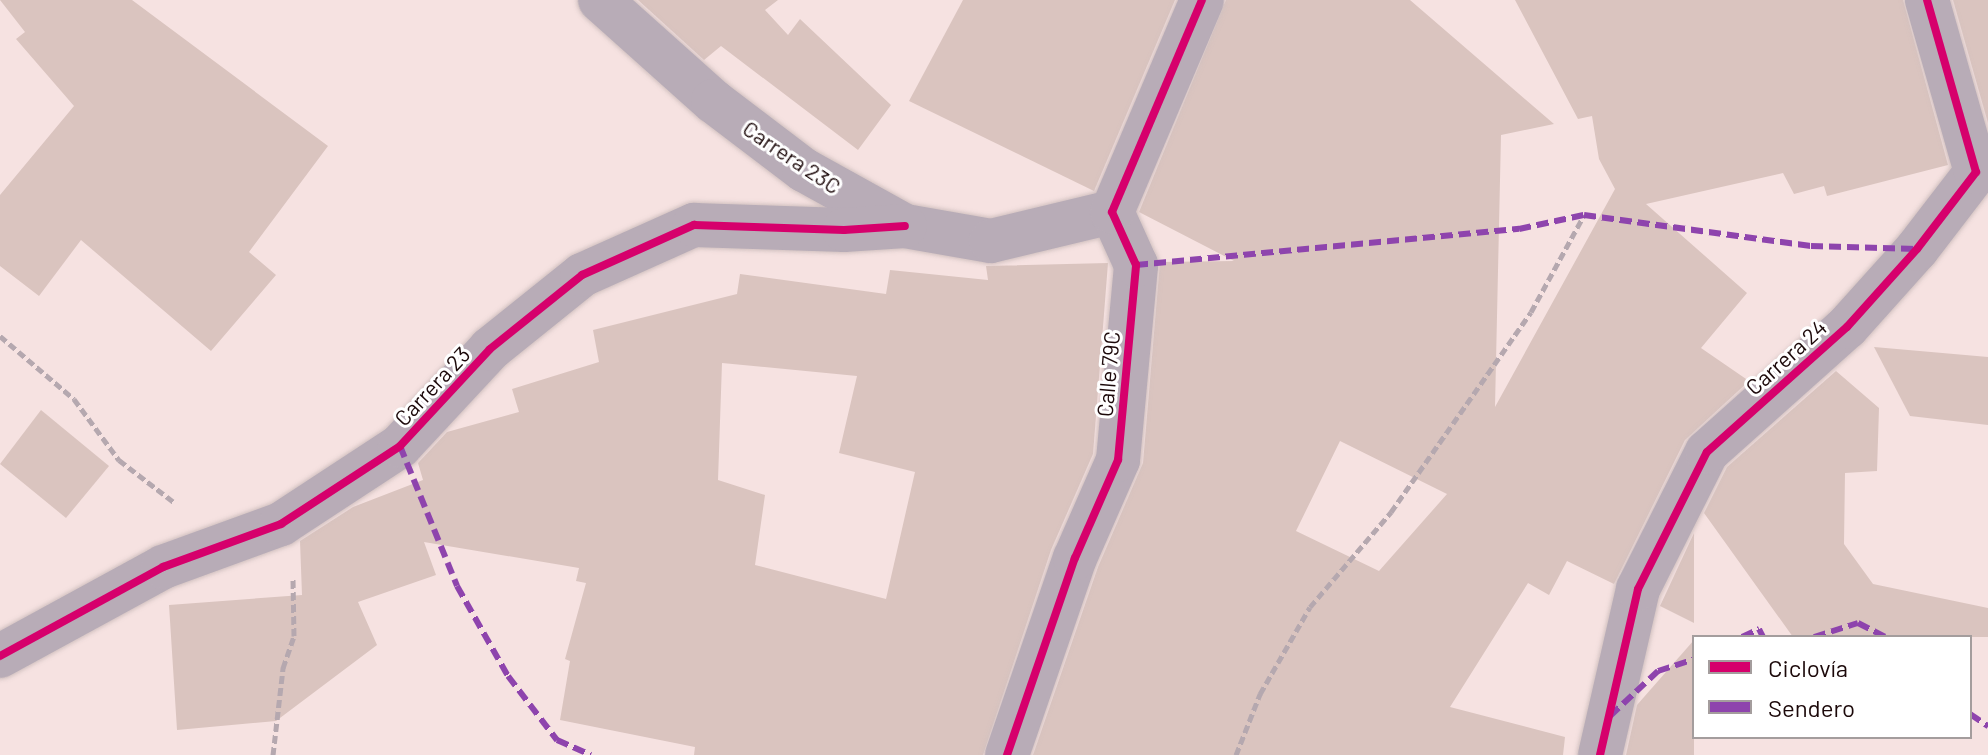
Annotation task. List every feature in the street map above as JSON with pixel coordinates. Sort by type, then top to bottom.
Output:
[{"type":"street","name":"Carrera 23C","points":[[600,0],[713,101],[804,170],[905,226],[991,241],[1112,212]]},
{"type":"street","points":[[1112,212],[1202,0]]},
{"type":"street","name":"Carrera 24","points":[[1600,755],[1638,589],[1707,452],[1847,327],[1917,249],[1976,172],[1927,0]]},
{"type":"street","name":"Calle 79C","points":[[1007,755],[1075,558],[1118,460],[1136,265],[1112,212]]},
{"type":"street","name":"Carrera 23","points":[[0,656],[163,567],[281,524],[400,446],[490,349],[582,275],[694,225],[844,230],[905,226]]},
{"type":"path","points":[[1236,755],[1260,694],[1310,607],[1391,512],[1522,324],[1584,215]]},
{"type":"path","points":[[0,336],[74,399],[119,460],[178,505]]},
{"type":"path","points":[[273,755],[283,668],[294,636],[295,554],[281,524]]},
{"type":"building","points":[[0,0],[132,0],[328,146],[249,252],[276,275],[211,351],[81,240],[39,296],[0,266],[0,195],[74,106],[16,39],[25,32]]},
{"type":"building","points":[[638,0],[778,0],[765,10],[788,35],[800,19],[891,105],[858,150],[721,46],[704,60]]},
{"type":"building","points":[[963,0],[1175,0],[1094,191],[909,101]]},
{"type":"building","points":[[1226,0],[1410,0],[1554,124],[1501,135],[1495,407],[1615,189],[1599,159],[1592,116],[1578,119],[1515,0],[1903,0],[1948,165],[1827,196],[1824,186],[1794,194],[1783,173],[1646,204],[1747,293],[1701,348],[1749,381],[1685,440],[1614,584],[1567,561],[1549,595],[1528,583],[1450,707],[1565,737],[1563,755],[1033,755],[1098,567],[1143,463],[1160,262],[1234,261],[1139,212]],"holes":[[[1340,441],[1447,494],[1379,571],[1296,531]]]},
{"type":"building","points":[[1953,0],[1988,0],[1988,123]]},
{"type":"building","points":[[1108,263],[1093,454],[1051,550],[983,755],[694,755],[695,747],[560,720],[570,661],[565,659],[586,583],[576,581],[579,568],[424,542],[436,575],[358,602],[377,645],[276,721],[177,730],[169,605],[302,595],[300,541],[353,507],[423,480],[418,463],[447,432],[519,412],[512,389],[599,362],[593,330],[737,294],[740,274],[886,294],[890,270],[988,280],[986,266]],"holes":[[[722,363],[857,376],[839,453],[915,472],[886,599],[755,565],[765,495],[718,480]]]},
{"type":"building","points":[[1874,347],[1988,357],[1988,425],[1910,416]]},
{"type":"building","points":[[1836,371],[1879,408],[1877,471],[1845,473],[1844,544],[1873,584],[1988,608],[1988,637],[1792,635],[1704,513],[1727,467]]},
{"type":"building","points":[[41,410],[109,466],[66,518],[0,464]]},
{"type":"building","points":[[1694,533],[1694,623],[1660,606]]},
{"type":"building","points":[[1692,642],[1694,755],[1626,755],[1637,705]]},
{"type":"marked path","points":[[1136,265],[1519,229],[1584,215],[1811,246],[1917,249]]},
{"type":"marked path","points":[[400,446],[457,586],[508,676],[557,740],[591,755]]},
{"type":"marked path","points":[[1820,635],[1858,623],[1881,635]]},
{"type":"marked path","points":[[1746,635],[1759,629],[1762,635]]},
{"type":"marked path","points":[[1610,716],[1658,671],[1692,660]]},
{"type":"marked path","points":[[1972,715],[1988,726]]},
{"type":"cycle path","points":[[1007,755],[1075,558],[1118,460],[1136,265],[1112,212],[1202,0]]},
{"type":"cycle path","points":[[1600,755],[1638,589],[1707,452],[1847,327],[1917,249],[1976,172],[1927,0]]},
{"type":"cycle path","points":[[0,656],[163,567],[281,524],[400,446],[490,349],[582,275],[694,225],[844,230],[905,226]]}]
